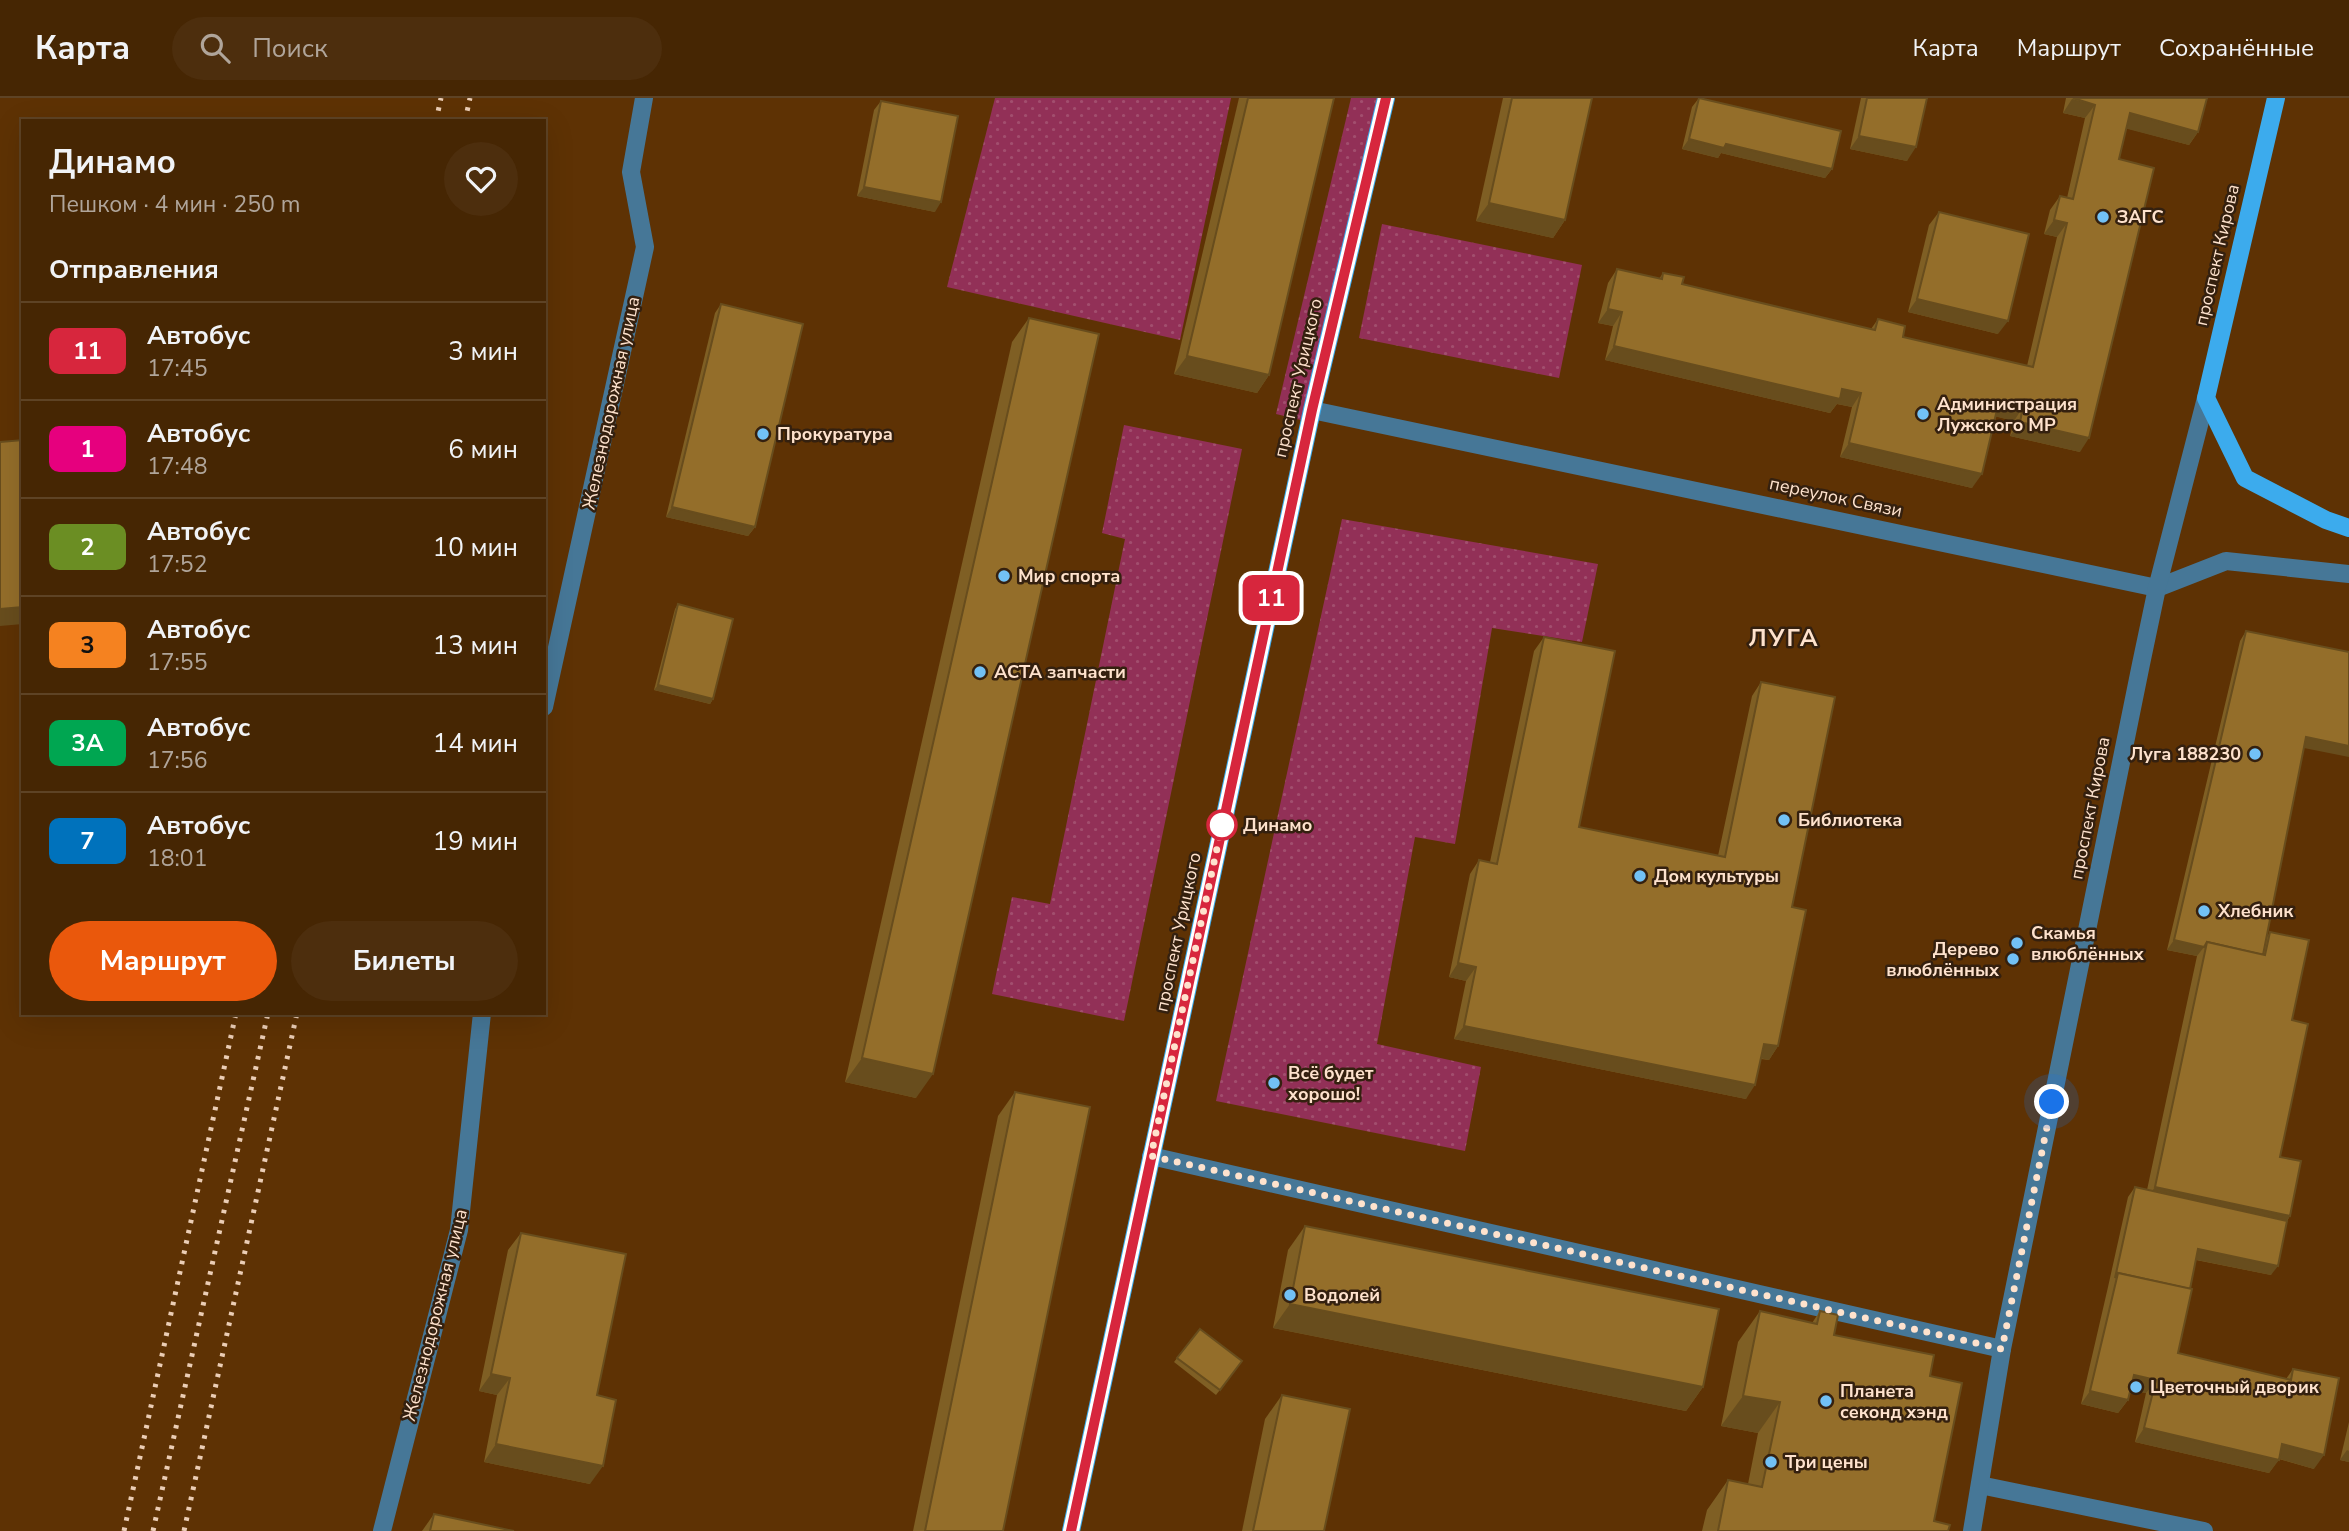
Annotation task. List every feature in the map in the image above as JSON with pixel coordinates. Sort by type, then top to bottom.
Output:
[{"type":"main road","name":"проспект Урицкого","points":[[1071,1531],[1312,410],[1386,98]]},
{"type":"main road","name":"проспект Кирова","points":[[2206,398],[2276,98]]},
{"type":"main road","points":[[2206,398],[2245,478],[2326,520],[2349,528]]},
{"type":"street","name":"Железнодорожная улица","points":[[546,698],[645,247],[631,172],[644,98]]},
{"type":"street","name":"проспект Кирова","points":[[1972,1531],[2002,1349],[2141,664],[2157,588],[2206,398]]},
{"type":"street","name":"переулок Связи","points":[[1312,410],[2157,588]]},
{"type":"street","points":[[2157,588],[2226,561],[2349,574]]},
{"type":"street","name":"Железнодорожная улица","points":[[382,1531],[459,1230],[482,1015]]},
{"type":"street","points":[[1151,1156],[2002,1349]]},
{"type":"street","points":[[1980,1485],[2204,1531]]},
{"type":"shaded area","points":[[995,98],[1231,98],[1180,340],[947,287]]},
{"type":"shaded area","points":[[1351,98],[1387,98],[1313,423],[1276,414]]},
{"type":"shaded area","points":[[1382,224],[1582,265],[1559,378],[1359,338]]},
{"type":"shaded area","points":[[1124,425],[1242,449],[1124,1021],[992,994],[1012,897],[1050,904],[1125,539],[1102,533]]},
{"type":"shaded area","points":[[1342,519],[1598,564],[1582,642],[1492,628],[1455,844],[1415,837],[1377,1044],[1481,1067],[1465,1151],[1216,1101]]},
{"type":"building","points":[[1248,98],[1334,98],[1269,375],[1187,356]]},
{"type":"building","points":[[1512,98],[1592,98],[1565,220],[1489,203]]},
{"type":"building","points":[[1699,98],[1841,131],[1832,169],[1726,144],[1724,148],[1689,139]]},
{"type":"building","points":[[1867,98],[1927,98],[1916,147],[1859,136]]},
{"type":"building","points":[[2073,98],[2207,98],[2198,132],[2130,113],[2119,159],[2154,168],[2089,438],[2020,422],[2023,407],[1999,401],[1982,474],[1849,443],[1861,393],[1842,389],[1840,399],[1614,346],[1622,312],[1608,309],[1617,269],[1662,279],[1663,273],[1684,277],[1682,284],[1875,330],[1878,319],[1905,326],[1903,337],[2033,367],[2067,223],[2054,220],[2060,196],[2073,199],[2095,105]]},
{"type":"building","points":[[881,101],[958,116],[941,202],[864,187]]},
{"type":"building","points":[[1939,212],[2029,234],[2008,321],[1917,299]]},
{"type":"building","points":[[721,304],[803,324],[755,527],[672,507]]},
{"type":"building","points":[[1029,318],[1099,334],[933,1074],[862,1058]]},
{"type":"building","points":[[21,440],[21,607],[0,609],[0,442]]},
{"type":"building","points":[[678,604],[733,619],[713,699],[658,685]]},
{"type":"building","points":[[2246,631],[2349,652],[2349,746],[2306,737],[2263,955],[2207,942],[2204,947],[2174,940]]},
{"type":"building","name":"Дом культуры","points":[[1544,637],[1615,651],[1579,827],[1725,857],[1761,682],[1835,697],[1792,907],[1806,910],[1778,1046],[1764,1044],[1755,1085],[1464,1026],[1476,967],[1458,963],[1479,860],[1497,864]]},
{"type":"building","points":[[2270,932],[2309,940],[2292,1020],[2308,1024],[2280,1157],[2301,1161],[2290,1216],[2155,1187],[2207,942],[2265,955]]},
{"type":"building","points":[[1015,1092],[1090,1107],[1003,1531],[925,1531]]},
{"type":"building","points":[[2135,1187],[2287,1221],[2278,1266],[2198,1249],[2190,1289],[2118,1273],[2115,1278]]},
{"type":"building","points":[[1305,1226],[1719,1309],[1703,1387],[1290,1304]]},
{"type":"building","points":[[521,1233],[626,1254],[597,1395],[616,1400],[603,1466],[496,1444],[510,1378],[491,1374]]},
{"type":"building","points":[[2118,1273],[2192,1289],[2178,1353],[2291,1380],[2293,1369],[2339,1378],[2324,1455],[2282,1444],[2279,1460],[2144,1428],[2156,1380],[2134,1375],[2128,1400],[2090,1391]]},
{"type":"building","points":[[1760,1311],[1817,1324],[1820,1311],[1838,1315],[1834,1335],[1934,1355],[1930,1376],[1962,1383],[1934,1521],[1950,1525],[1948,1531],[1718,1531],[1728,1480],[1762,1487],[1780,1402],[1743,1396]]},
{"type":"building","points":[[1200,1329],[1242,1361],[1220,1390],[1177,1358]]},
{"type":"building","points":[[1282,1395],[1350,1409],[1324,1531],[1253,1531]]},
{"type":"building","points":[[434,1514],[514,1531],[430,1531]]},
{"type":"railway","points":[[436,119],[441,98]]},
{"type":"railway","points":[[465,119],[470,98]]},
{"type":"railway","points":[[124,1531],[236,1015]]},
{"type":"railway","points":[[153,1531],[268,1015]]},
{"type":"railway","points":[[184,1531],[297,1015]]},
{"type":"bus line","name":"11","points":[[1071,1531],[1312,410],[1386,98]]},
{"type":"place","name":"ЗАГС","points":[[2103,217]]},
{"type":"place","name":"Администрация Лужского МР","points":[[1923,414]]},
{"type":"place","name":"Прокуратура","points":[[763,434]]},
{"type":"place","name":"Мир спорта","points":[[1004,576]]},
{"type":"place","name":"АСТА запчасти","points":[[980,672]]},
{"type":"place","name":"Луга 188230","points":[[2255,754]]},
{"type":"place","name":"Библиотека","points":[[1784,820]]},
{"type":"place","name":"Динамо","points":[[1222,825]]},
{"type":"place","name":"Дом культуры","points":[[1640,876]]},
{"type":"place","name":"Хлебник","points":[[2204,911]]},
{"type":"place","name":"Скамья влюблённых","points":[[2017,943]]},
{"type":"place","name":"Дерево влюблённых","points":[[2013,959]]},
{"type":"place","name":"Всё будет хорошо!","points":[[1274,1083]]},
{"type":"place","name":"Водолей","points":[[1290,1295]]},
{"type":"place","name":"Цветочный дворик","points":[[2136,1387]]},
{"type":"place","name":"Планета секонд хэнд","points":[[1826,1401]]},
{"type":"place","name":"Три цены","points":[[1771,1462]]},
{"type":"district","name":"ЛУГА","points":[[1784,638]]},
{"type":"route","points":[[1222,825],[1151,1156],[2002,1349],[2052,1102]]}]
